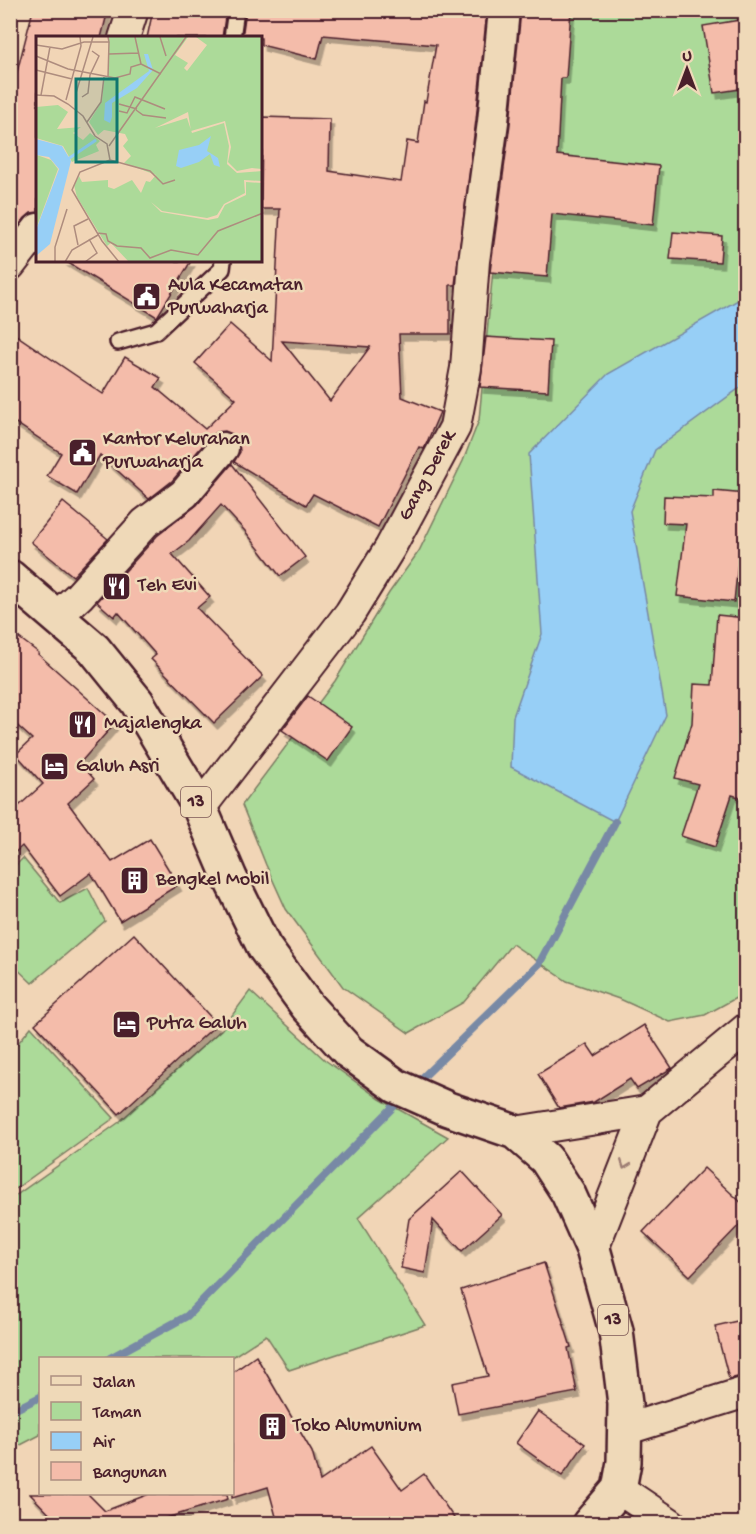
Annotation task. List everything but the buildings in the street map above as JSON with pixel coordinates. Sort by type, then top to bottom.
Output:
[{"type":"highway","name":"13","points":[[10,577],[94,649],[131,695],[200,808],[230,878],[264,947],[307,1006],[349,1052],[396,1086],[448,1109],[515,1132],[546,1159],[568,1193],[593,1249],[616,1330],[625,1404],[624,1461],[620,1489]]},
{"type":"highway","points":[[589,1524],[620,1489]]},
{"type":"street","points":[[125,36],[133,10]]},
{"type":"street","name":"Gang Derek","points":[[200,808],[350,613],[390,548],[455,427],[466,368],[474,261],[493,122],[504,10]]},
{"type":"street","points":[[10,265],[36,232]]},
{"type":"street","points":[[56,617],[79,596],[145,523],[183,494],[222,448]]},
{"type":"street","points":[[593,1249],[646,1111],[746,1029]]},
{"type":"street","points":[[515,1132],[646,1111]]},
{"type":"street","points":[[624,1430],[746,1392]]},
{"type":"street","points":[[620,1489],[671,1524]]},
{"type":"lane","points":[[232,36],[236,10]]},
{"type":"lane","points":[[118,342],[156,331],[222,269],[223,262]]},
{"type":"green space","points":[[517,11],[745,11],[745,993],[705,1015],[670,1022],[622,1000],[567,981],[512,944],[464,1002],[409,1033],[343,987],[286,909],[242,805],[335,681],[389,593],[419,551],[463,461],[479,420]]},
{"type":"green space","points":[[23,858],[60,903],[88,888],[105,921],[32,983],[11,963],[11,870]]},
{"type":"green space","points":[[250,991],[325,1060],[380,1099],[448,1137],[358,1218],[425,1325],[289,1370],[266,1335],[233,1357],[39,1357],[39,1436],[11,1450],[11,1199],[118,1123],[222,1029]]},
{"type":"green space","points":[[31,1027],[114,1118],[11,1192],[11,1052]]},
{"type":"water","points":[[745,296],[745,384],[655,450],[630,511],[666,715],[615,822],[511,767],[513,717],[542,634],[529,454],[608,374]]},
{"type":"waterway","points":[[414,1086],[539,964],[615,822]]},
{"type":"waterway","points":[[112,1357],[187,1316],[403,1097]]},
{"type":"waterway","points":[[10,1412],[39,1398]]},
{"type":"place","name":"Aula Kecamatan Purwaharja","points":[[147,297]]},
{"type":"place","name":"Kantor Kelurahan Purwaharja","points":[[82,452]]},
{"type":"place","name":"Teh Evi","points":[[117,586]]},
{"type":"place","name":"Majalengka","points":[[83,724]]},
{"type":"place","name":"Galuh Asri","points":[[55,767]]},
{"type":"place","name":"Bengkel Mobil","points":[[135,880]]},
{"type":"place","name":"Putra Galuh","points":[[126,1024]]},
{"type":"place","name":"Toko Alumunium","points":[[272,1426]]}]
